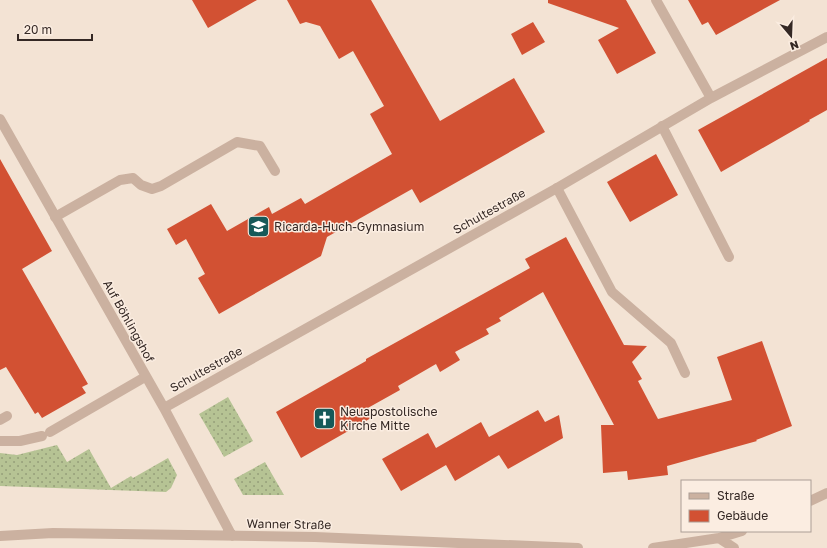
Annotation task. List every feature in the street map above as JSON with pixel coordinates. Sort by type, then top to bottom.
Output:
[{"type":"street","points":[[656,0],[711,98]]},
{"type":"street","name":"Schultestraße","points":[[164,408],[557,188],[711,98],[827,37]]},
{"type":"street","name":"Auf Böhlingshof","points":[[0,119],[145,377],[164,408],[232,536]]},
{"type":"street","points":[[662,126],[729,257]]},
{"type":"street","points":[[55,217],[120,180],[133,178],[141,185],[152,189],[161,186],[236,142],[260,146],[275,171]]},
{"type":"street","points":[[557,188],[612,292],[671,343],[685,373]]},
{"type":"street","points":[[0,441],[20,441],[46,434],[145,377]]},
{"type":"street","points":[[811,501],[827,493]]},
{"type":"street","points":[[653,548],[719,538],[739,532]]},
{"type":"street","name":"Wanner Straße","points":[[0,536],[53,533],[315,537],[578,548]]},
{"type":"street","points":[[715,548],[719,538]]},
{"type":"street","points":[[719,538],[734,548]]},
{"type":"green space","points":[[228,397],[253,441],[224,457],[199,414]]},
{"type":"green space","points":[[57,445],[67,462],[89,449],[111,488],[131,476],[133,478],[168,458],[177,475],[171,488],[166,492],[0,486],[0,453],[17,455]]},
{"type":"green space","points":[[265,462],[284,495],[243,495],[234,479]]},
{"type":"building","points":[[192,0],[257,0],[208,28]]},
{"type":"building","points":[[287,0],[371,0],[440,121],[514,78],[545,132],[420,203],[412,189],[327,237],[321,256],[219,314],[198,278],[205,274],[186,239],[176,245],[167,229],[211,204],[227,231],[269,207],[272,214],[301,198],[305,204],[392,154],[370,114],[384,106],[353,51],[339,59],[320,26],[306,22],[300,24]]},
{"type":"building","points":[[548,0],[626,0],[656,53],[617,74],[598,40],[619,28],[548,3]]},
{"type":"building","points":[[688,0],[780,0],[716,35],[708,22],[702,25]]},
{"type":"building","points":[[533,22],[545,42],[522,55],[511,34]]},
{"type":"building","points":[[827,58],[827,110],[721,172],[698,130]]},
{"type":"building","points":[[656,154],[678,195],[630,222],[607,182]]},
{"type":"building","points":[[0,159],[52,251],[22,269],[88,384],[82,387],[86,393],[42,418],[38,412],[35,414],[6,367],[0,370]]},
{"type":"building","points":[[566,237],[624,345],[647,346],[632,362],[642,379],[638,381],[658,419],[732,400],[717,357],[762,341],[792,426],[756,440],[757,441],[667,466],[668,475],[628,480],[627,471],[603,473],[601,425],[614,425],[543,292],[499,318],[501,321],[486,329],[489,334],[455,352],[460,360],[440,372],[436,364],[398,386],[400,390],[366,409],[371,418],[301,458],[276,412],[366,361],[366,359],[530,268],[525,259]]},
{"type":"building","points":[[538,410],[545,422],[559,415],[563,438],[508,469],[499,455],[455,481],[446,465],[401,491],[382,459],[428,433],[436,448],[481,422],[489,437]]},
{"type":"place","name":"Ricarda-Huch-Gymnasium","points":[[259,226]]},
{"type":"place","name":"Neuapostolische Kirche Mitte","points":[[325,418]]}]
